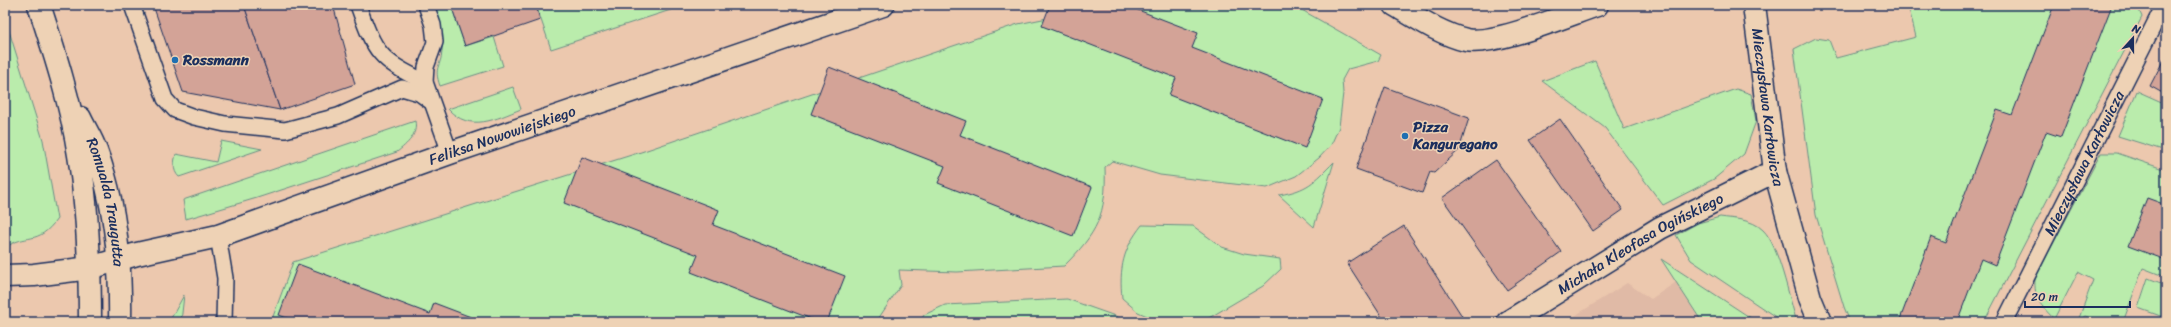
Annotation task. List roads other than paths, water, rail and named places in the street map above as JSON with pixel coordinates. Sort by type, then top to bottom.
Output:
[{"type":"street","name":"Romualda Traugutta","points":[[39,5],[66,90],[80,155],[90,268],[90,322]]},
{"type":"street","name":"Feliksa Nowowiejskiego","points":[[5,276],[34,275],[90,268],[118,259],[218,236],[450,153],[883,5]]},
{"type":"street","points":[[1395,5],[1447,33],[1467,40],[1493,40],[1597,5]]},
{"type":"street","name":"Mieczysława Karłowicza","points":[[1754,5],[1775,171],[1810,298],[1820,322]]},
{"type":"street","name":"Romualda Traugutta","points":[[66,90],[96,150],[111,208],[118,259],[120,322]]},
{"type":"street","name":"Michała Kleofasa Ogińskiego","points":[[1508,322],[1660,228],[1775,171]]},
{"type":"lane","points":[[132,5],[165,99],[175,110],[194,117],[225,124],[284,130],[338,116],[402,88],[419,93],[430,101]]},
{"type":"lane","points":[[358,5],[376,50],[394,67],[425,82]]},
{"type":"lane","points":[[426,5],[433,25],[435,42],[426,67],[425,82],[430,101],[450,153]]},
{"type":"lane","name":"Mieczysława Karłowicza","points":[[2004,322],[2164,5]]},
{"type":"lane","points":[[218,236],[225,278],[224,322]]},
{"type":"place","name":"Rossmann","points":[[175,60]]},
{"type":"place","name":"Pizza Kanguregano","points":[[1405,136]]}]
